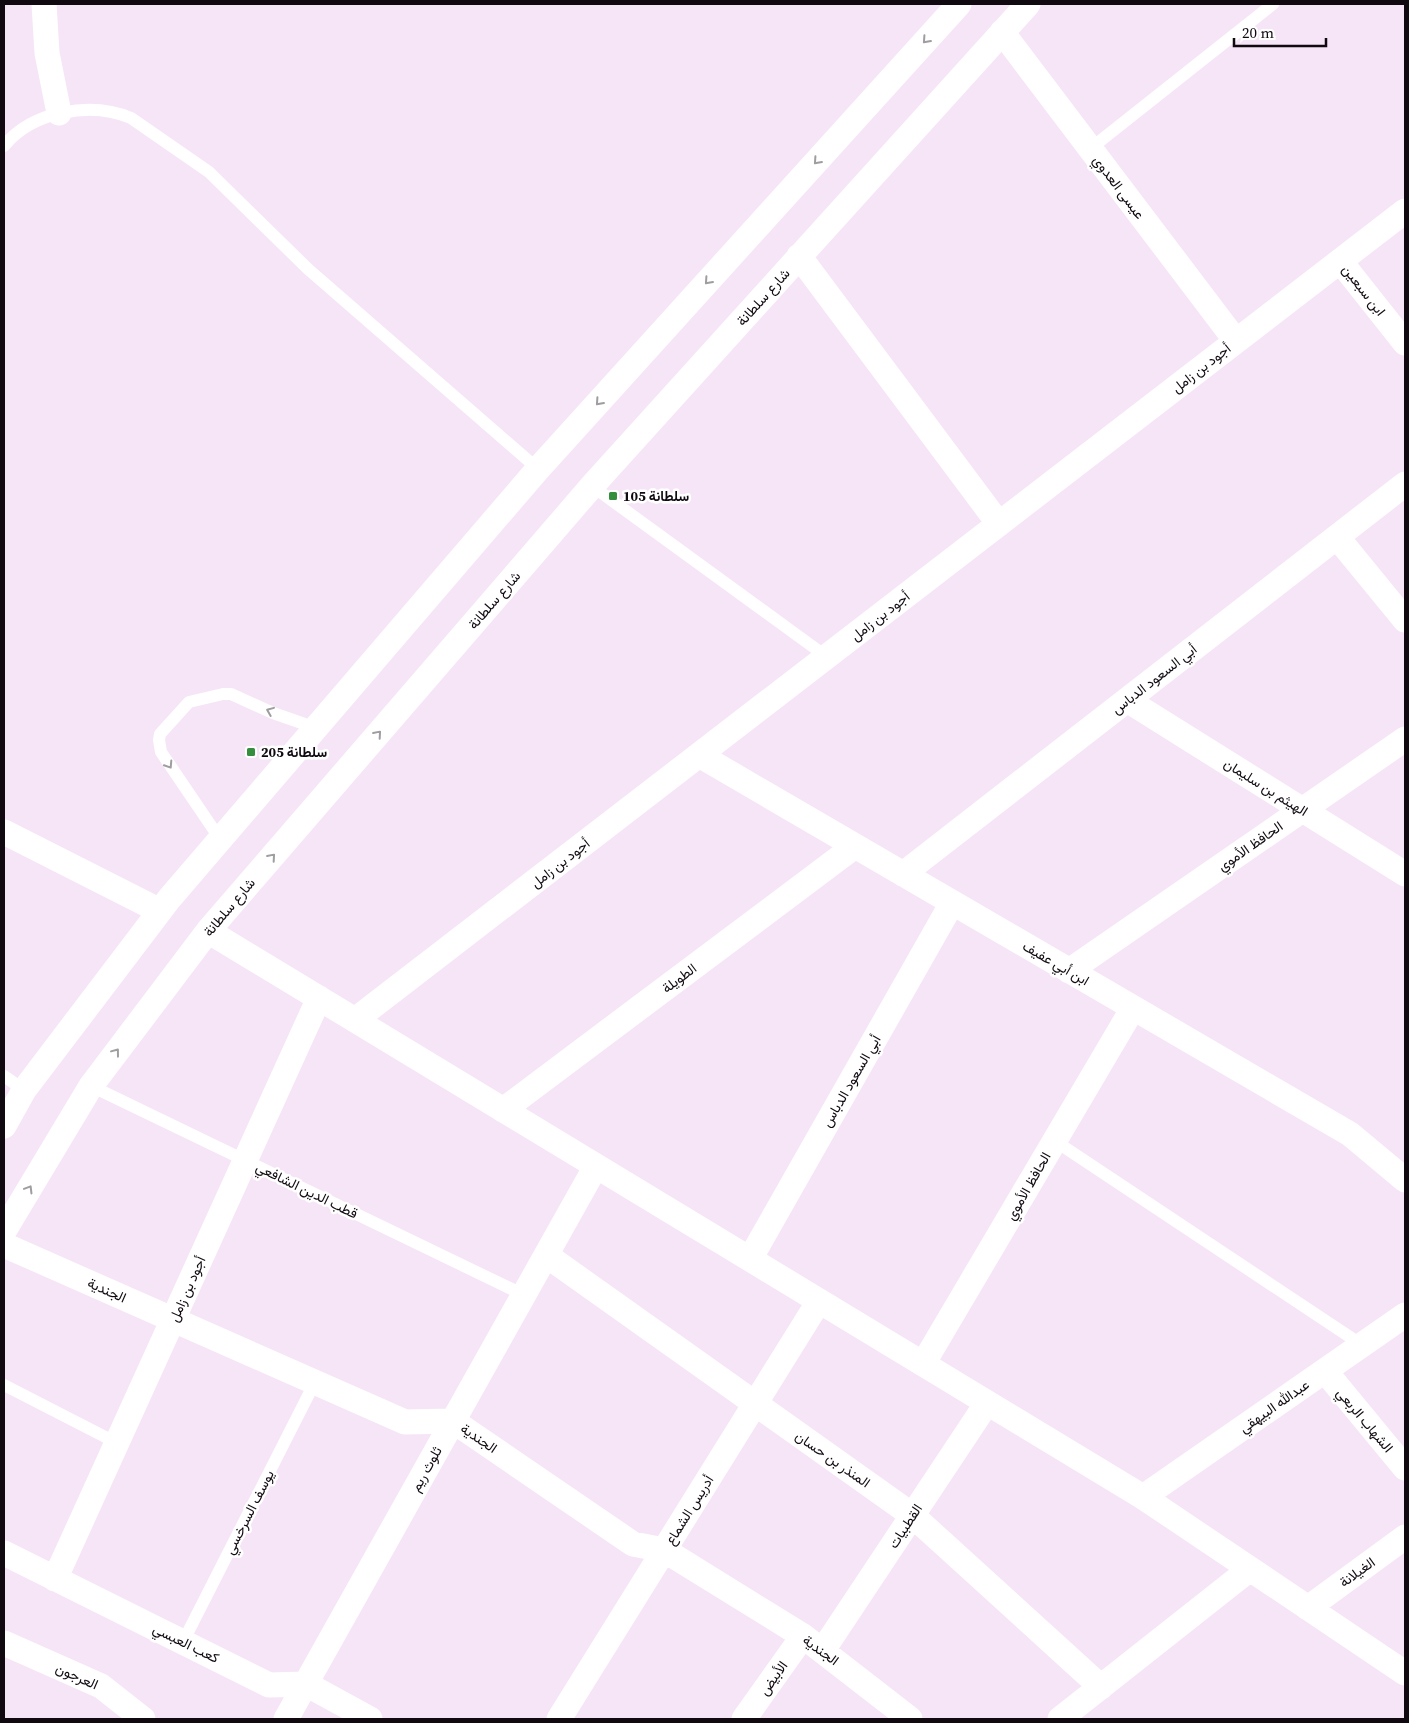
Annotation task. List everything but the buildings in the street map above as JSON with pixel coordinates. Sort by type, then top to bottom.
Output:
[{"type":"street","points":[[44,4],[47,53],[58,113]]},
{"type":"street","points":[[4,1126],[24,1090],[160,911],[220,839],[538,470],[959,4]]},
{"type":"street","name":"شارع سلطانة","points":[[4,1231],[91,1086],[208,931],[592,486],[1028,4]]},
{"type":"street","name":"عيسى العدوي","points":[[1002,32],[1236,341]]},
{"type":"street","name":"أجود بن زامل","points":[[355,1020],[1405,211]]},
{"type":"street","points":[[799,256],[999,524]]},
{"type":"street","name":"ابن سبعين","points":[[1340,261],[1405,343]]},
{"type":"street","name":"أبي السعود الدباس","points":[[903,874],[1405,484]]},
{"type":"street","points":[[1336,537],[1405,620]]},
{"type":"street","name":"الهيثم بن سليمان","points":[[1127,700],[1405,874]]},
{"type":"street","name":"الحافظ الأموي","points":[[1069,971],[1405,739]]},
{"type":"street","name":"ابن أبي عفيف","points":[[699,755],[1350,1134],[1405,1180]]},
{"type":"street","points":[[4,832],[160,911]]},
{"type":"street","name":"الطويلة","points":[[502,1110],[855,846]]},
{"type":"street","name":"أبي السعود الدباس","points":[[750,1259],[952,903]]},
{"type":"street","points":[[208,931],[1143,1497],[1405,1673]]},
{"type":"street","name":"أجود بن زامل","points":[[55,1579],[319,998]]},
{"type":"street","name":"الحافظ الأموي","points":[[923,1364],[1133,1008]]},
{"type":"street","name":"ثلوث ريم","points":[[286,1719],[596,1166]]},
{"type":"street","name":"الجندية","points":[[4,1245],[405,1422],[453,1421],[633,1544],[664,1550],[803,1636],[824,1650],[910,1719]]},
{"type":"street","name":"المنذر بن حسان","points":[[546,1255],[912,1515],[1101,1687]]},
{"type":"street","name":"أدريس الشماع","points":[[559,1719],[818,1301]]},
{"type":"street","name":"عبدالله البيهقي","points":[[1143,1497],[1405,1315]]},
{"type":"street","name":"الشهاب الربعي","points":[[1325,1371],[1405,1468]]},
{"type":"street","name":"القطبيات","points":[[824,1650],[987,1402]]},
{"type":"street","name":"الغيلانة","points":[[1308,1608],[1405,1537]]},
{"type":"street","name":"كعب العبسي","points":[[4,1553],[269,1685],[306,1684]]},
{"type":"street","points":[[1060,1719],[1250,1569]]},
{"type":"street","name":"الأبيض","points":[[744,1719],[803,1636]]},
{"type":"street","name":"العرجون","points":[[4,1643],[101,1686],[142,1719]]},
{"type":"street","points":[[306,1684],[370,1719]]},
{"type":"lane","points":[[1090,148],[1273,4]]},
{"type":"lane","points":[[4,146],[22,130],[58,113],[83,110],[117,112],[131,118],[209,172],[308,269],[538,470]]},
{"type":"lane","points":[[592,486],[827,657]]},
{"type":"lane","points":[[220,839],[161,752],[160,734],[189,702],[223,694],[231,694],[273,713],[316,728]]},
{"type":"lane","points":[[4,1076],[24,1090]]},
{"type":"lane","name":"قطب الدين الشافعي","points":[[91,1086],[524,1295]]},
{"type":"lane","points":[[1054,1141],[1362,1345]]},
{"type":"lane","name":"يوسف السرخسي","points":[[183,1642],[315,1382]]},
{"type":"lane","points":[[4,1385],[117,1443]]},
{"type":"place","name":"سلطانة 105","points":[[613,496]]},
{"type":"place","name":"سلطانة 205","points":[[251,752]]}]
